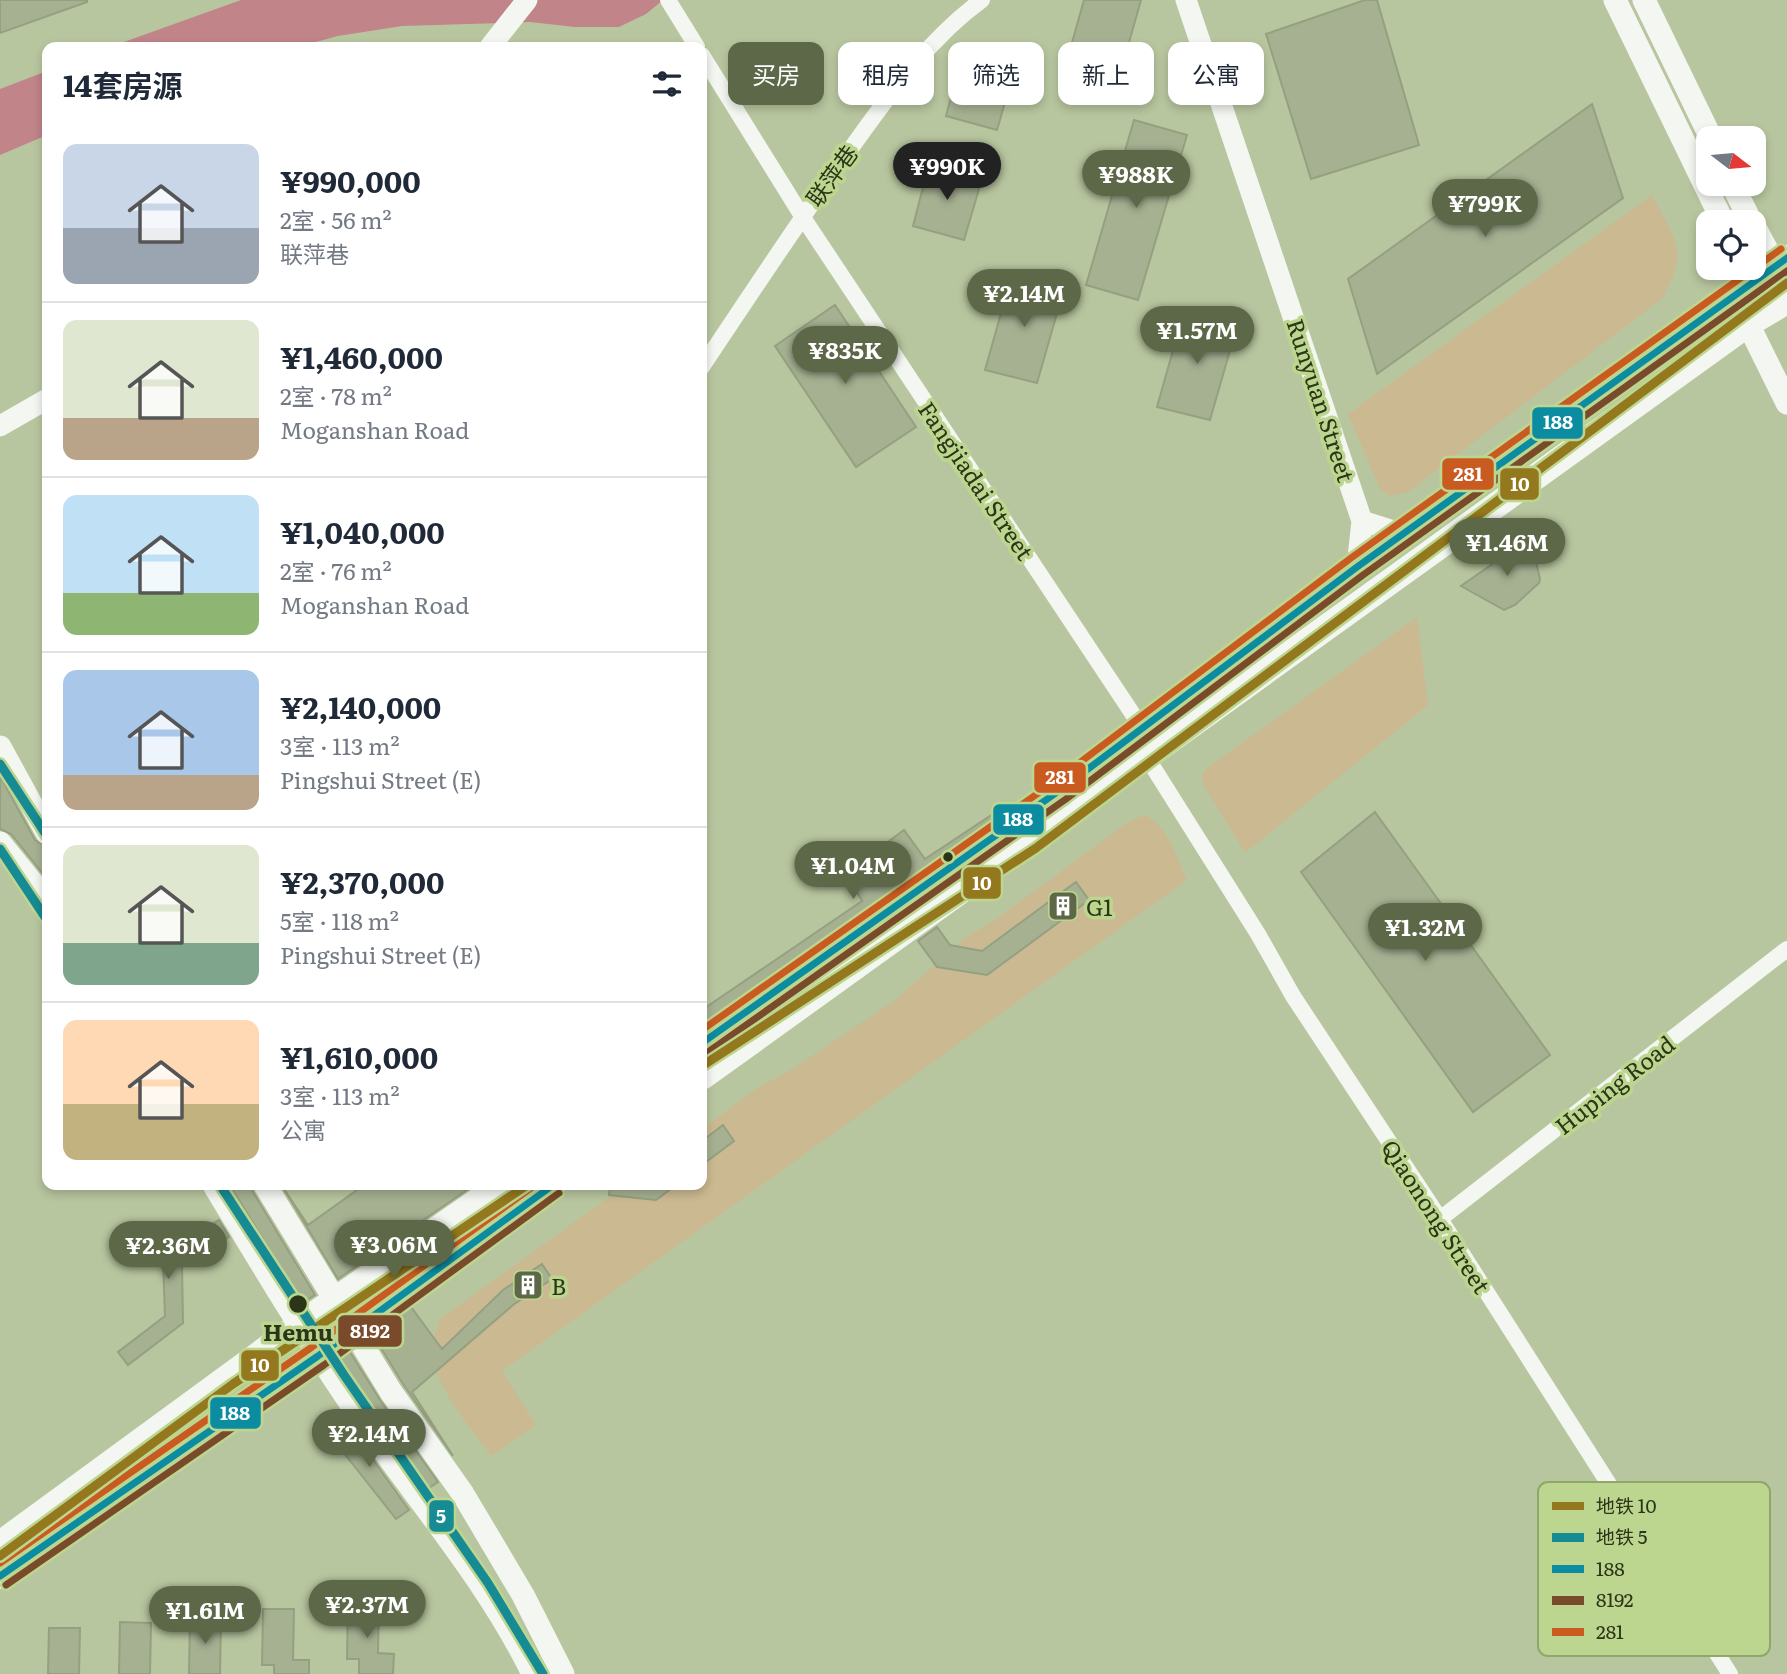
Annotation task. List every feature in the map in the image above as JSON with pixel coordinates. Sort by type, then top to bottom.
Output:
[{"type":"main road","points":[[1615,0],[1717,210]]},
{"type":"main road","points":[[1644,0],[1705,126]]},
{"type":"main road","points":[[1766,245],[1783,270]]},
{"type":"main road","points":[[707,1039],[1060,790],[1742,280]]},
{"type":"main road","points":[[1750,280],[1748,324],[1787,402]]},
{"type":"main road","points":[[707,1073],[1748,324],[1787,301]]},
{"type":"main road","points":[[0,747],[42,825]]},
{"type":"main road","points":[[0,843],[42,895]]},
{"type":"main road","points":[[217,1190],[318,1356],[467,1567],[524,1654],[533,1674]]},
{"type":"main road","points":[[268,1190],[391,1392],[463,1494],[523,1595],[563,1674]]},
{"type":"main road","points":[[0,1544],[299,1325],[494,1190]]},
{"type":"main road","points":[[0,1576],[318,1356],[545,1190]]},
{"type":"street","points":[[494,42],[527,0]]},
{"type":"street","points":[[668,0],[694,42]]},
{"type":"street","name":"联萍巷","points":[[707,360],[802,216],[905,73],[968,10],[982,0]]},
{"type":"street","name":"Runyuan Street","points":[[1186,0],[1362,521],[1357,567]]},
{"type":"street","name":"Fangjiadai Street","points":[[707,63],[802,216],[1142,728]]},
{"type":"street","points":[[0,426],[42,402]]},
{"type":"street","points":[[1362,521],[1403,534]]},
{"type":"street","name":"Qiaonong Street","points":[[1146,756],[1258,934],[1293,996],[1440,1219],[1608,1482]]},
{"type":"street","name":"Huping Road","points":[[1440,1219],[1787,949]]},
{"type":"street","name":"Qiaonong Street","points":[[1719,1656],[1730,1674]]},
{"type":"shaded area","points":[[241,0],[663,0],[646,14],[619,27],[575,27],[530,22],[402,26],[316,42],[124,42]]},
{"type":"shaded area","points":[[42,73],[42,137],[0,155],[0,89]]},
{"type":"shaded area","points":[[1652,195],[1676,245],[1675,268],[1663,298],[1408,492],[1390,496],[1380,489],[1348,414]]},
{"type":"shaded area","points":[[1417,617],[1428,705],[1245,853],[1204,786],[1202,775],[1206,769]]},
{"type":"shaded area","points":[[1144,815],[1152,819],[1165,834],[1187,880],[502,1371],[536,1425],[491,1456],[453,1404],[437,1374],[432,1345],[440,1319],[619,1190],[707,1190],[707,1125],[757,1088],[791,1070],[894,1001],[962,940],[999,917],[1128,822]]},
{"type":"building","points":[[0,0],[87,0],[87,2],[0,33]]},
{"type":"building","points":[[1084,0],[1141,0],[1129,42],[1072,42]]},
{"type":"building","points":[[1365,0],[1377,0],[1419,145],[1311,179],[1266,34]]},
{"type":"building","points":[[1592,104],[1623,198],[1377,374],[1348,279]]},
{"type":"building","points":[[949,105],[1004,105],[997,130],[946,116]]},
{"type":"building","points":[[1134,120],[1187,135],[1138,300],[1086,285]]},
{"type":"building","points":[[929,164],[982,179],[964,240],[913,226]]},
{"type":"building","points":[[1012,274],[1064,289],[1037,383],[985,370]]},
{"type":"building","points":[[835,305],[916,427],[856,467],[775,346]]},
{"type":"building","points":[[1184,311],[1237,326],[1210,420],[1157,407]]},
{"type":"building","points":[[1521,544],[1533,548],[1540,579],[1515,605],[1504,610],[1461,586]]},
{"type":"building","points":[[0,776],[35,840],[42,844],[42,873],[11,834],[0,829]]},
{"type":"building","points":[[1375,812],[1550,1055],[1473,1112],[1301,872]]},
{"type":"building","points":[[993,814],[995,817],[707,1020],[707,1007],[862,901],[846,873],[904,830],[925,859]]},
{"type":"building","points":[[1076,882],[1089,900],[987,975],[937,967],[918,941],[937,927],[950,945],[982,951]]},
{"type":"building","points":[[723,1125],[734,1141],[707,1161],[707,1137]]},
{"type":"building","points":[[233,1190],[252,1190],[315,1295],[302,1303]]},
{"type":"building","points":[[285,1190],[308,1225],[357,1190],[467,1190],[338,1279]]},
{"type":"building","points":[[610,1190],[669,1190],[656,1200],[609,1195]]},
{"type":"building","points":[[219,1220],[229,1237],[182,1267],[183,1323],[128,1365],[118,1352],[165,1316],[163,1261],[119,1250],[122,1233],[176,1247]]},
{"type":"building","points":[[478,1220],[357,1308],[355,1306]]},
{"type":"building","points":[[542,1264],[552,1279],[513,1305],[412,1392],[453,1456],[373,1335],[411,1307],[442,1349],[503,1290]]},
{"type":"building","points":[[350,1352],[438,1482],[429,1488],[339,1360]]},
{"type":"building","points":[[346,1422],[409,1510],[396,1519],[329,1434]]},
{"type":"building","points":[[348,1602],[379,1603],[378,1653],[394,1654],[393,1674],[359,1674],[359,1659],[347,1659]]},
{"type":"building","points":[[263,1609],[294,1609],[293,1660],[309,1660],[309,1674],[274,1674],[274,1665],[262,1665]]},
{"type":"building","points":[[190,1617],[221,1617],[220,1674],[189,1674]]},
{"type":"building","points":[[120,1622],[151,1623],[150,1674],[119,1674]]},
{"type":"building","points":[[49,1628],[80,1628],[79,1674],[48,1674]]},
{"type":"metro line","name":"10","points":[[707,1063],[1036,848],[1787,283]]},
{"type":"metro line","name":"5","points":[[0,764],[42,828]]},
{"type":"metro line","name":"5","points":[[0,849],[42,912]]},
{"type":"metro line","name":"5","points":[[223,1190],[344,1375],[488,1583],[543,1674]]},
{"type":"metro line","name":"10","points":[[0,1556],[233,1384],[520,1190]]},
{"type":"transit line","name":"281","points":[[707,1026],[1054,782],[1351,558],[1781,249]]},
{"type":"transit line","name":"188","points":[[707,1039],[1060,790],[1357,567],[1787,258]]},
{"type":"transit line","name":"8192","points":[[708,1052],[1066,799],[1363,575],[1787,271]]},
{"type":"transit line","name":"281","points":[[0,1563],[312,1347],[528,1190]]},
{"type":"transit line","name":"188","points":[[0,1576],[318,1356],[546,1190]]},
{"type":"transit line","name":"8192","points":[[6,1585],[324,1365],[559,1193]]},
{"type":"place","name":"G1","points":[[1063,906]]},
{"type":"place","name":"B","points":[[528,1285]]},
{"type":"place","name":"Hemu","points":[[298,1304]]}]
